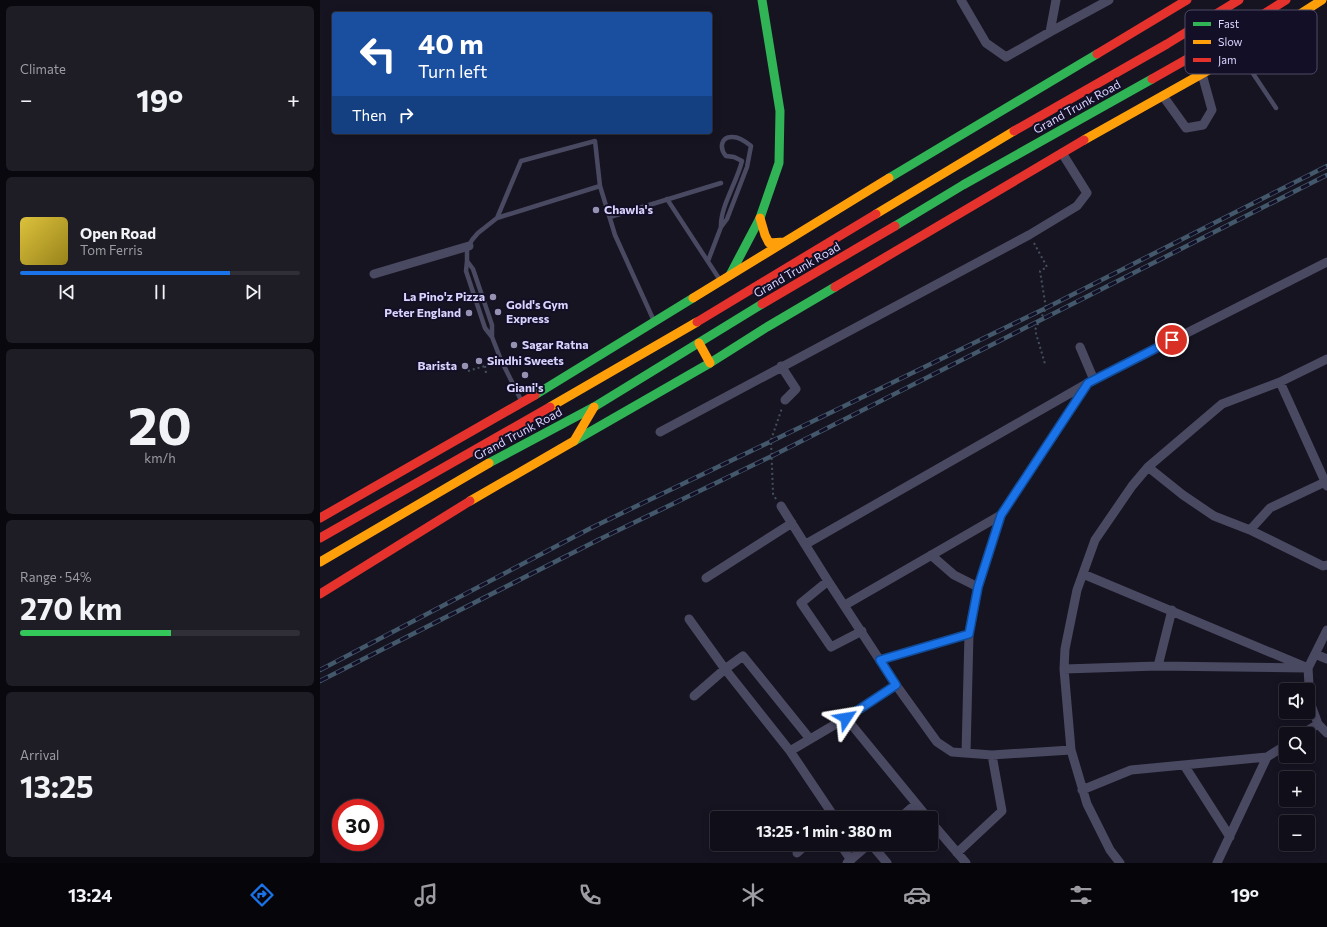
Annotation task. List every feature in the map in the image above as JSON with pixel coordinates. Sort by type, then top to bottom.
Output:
[{"type":"main road","points":[[730,275],[760,218],[779,163],[780,111],[762,0]]},
{"type":"main road","points":[[320,518],[519,405],[784,242],[1187,0]]},
{"type":"main road","name":"Grand Trunk Road","points":[[1223,10],[1239,0]]},
{"type":"main road","name":"Grand Trunk Road","points":[[1270,10],[1286,0]]},
{"type":"main road","points":[[1306,10],[1322,0]]},
{"type":"main road","name":"Grand Trunk Road","points":[[320,538],[670,339],[972,155],[1185,33]]},
{"type":"main road","name":"Grand Trunk Road","points":[[320,562],[467,475],[594,407],[963,185],[1185,60]]},
{"type":"main road","points":[[320,594],[488,490],[710,363],[767,327],[1062,153],[1202,74]]},
{"type":"main road","points":[[760,218],[769,243],[784,242]]},
{"type":"main road","points":[[699,343],[710,363]]},
{"type":"main road","points":[[574,441],[594,407]]},
{"type":"street","points":[[961,0],[986,42],[1006,57],[1109,0]]},
{"type":"street","points":[[1050,32],[1056,0]]},
{"type":"street","points":[[1163,96],[1186,128],[1203,125],[1212,110],[1202,74]]},
{"type":"street","points":[[660,432],[781,366],[1029,235],[1078,206],[1087,193],[1062,153]]},
{"type":"street","points":[[374,274],[469,246]]},
{"type":"street","points":[[806,544],[1091,382],[1327,262]]},
{"type":"street","points":[[1080,347],[1091,382]]},
{"type":"street","points":[[1120,863],[1110,850],[1087,804],[1082,790],[1071,750],[1064,669],[1065,649],[1077,590],[1095,540],[1132,486],[1148,467],[1222,404],[1280,382],[1327,359]]},
{"type":"street","points":[[781,366],[796,389],[785,400]]},
{"type":"street","points":[[966,753],[969,634],[978,587],[1001,515],[1091,382]]},
{"type":"street","points":[[1250,530],[1270,508],[1326,484],[1280,382]]},
{"type":"street","points":[[1148,467],[1183,495],[1214,516],[1250,530],[1323,566],[1327,565]]},
{"type":"street","points":[[781,506],[896,685],[937,742],[952,752],[992,755],[1071,750]]},
{"type":"street","points":[[845,605],[1001,515]]},
{"type":"street","points":[[706,578],[792,523]]},
{"type":"street","points":[[931,555],[954,575],[978,587]]},
{"type":"street","points":[[1083,574],[1308,668]]},
{"type":"street","points":[[828,581],[801,603],[832,648],[862,631]]},
{"type":"street","points":[[1158,666],[1172,610]]},
{"type":"street","points":[[689,618],[725,669],[790,751],[830,811]]},
{"type":"street","points":[[1327,630],[1308,668],[1310,702],[1318,724],[1327,733]]},
{"type":"street","points":[[880,660],[969,634]]},
{"type":"street","points":[[1315,654],[1327,659]]},
{"type":"street","points":[[694,696],[725,669],[743,656],[810,739]]},
{"type":"street","points":[[1064,669],[1158,666],[1308,668]]},
{"type":"street","points":[[790,751],[846,718],[896,685]]},
{"type":"street","points":[[846,718],[922,811]]},
{"type":"street","points":[[1313,727],[1318,724]]},
{"type":"street","points":[[1082,790],[1130,770],[1267,757],[1279,749]]},
{"type":"street","points":[[957,853],[1002,811],[992,755]]},
{"type":"street","points":[[1217,863],[1267,757]]},
{"type":"street","points":[[1184,765],[1230,837]]},
{"type":"street","points":[[908,811],[916,804]]},
{"type":"street","points":[[938,830],[966,863]]},
{"type":"street","points":[[844,851],[849,861],[861,851]]},
{"type":"street","points":[[876,851],[887,863]]},
{"type":"lane","points":[[1254,74],[1276,108]]},
{"type":"lane","points":[[708,261],[721,227],[727,219],[747,167],[750,146],[738,138],[732,137],[724,140],[722,143],[722,151],[726,156],[734,157],[742,161],[721,218],[721,227]]},
{"type":"lane","points":[[497,218],[521,161],[595,141],[600,186],[615,235],[655,322]]},
{"type":"lane","points":[[610,216],[721,183]]},
{"type":"lane","points":[[519,405],[492,337],[485,328],[466,271],[467,249],[478,233],[497,218],[600,186]]},
{"type":"lane","points":[[667,199],[721,281]]},
{"type":"path","points":[[1029,235],[1047,267],[1040,271],[1046,308],[1035,330],[1045,364]]},
{"type":"path","points":[[468,371],[486,366],[486,373]]},
{"type":"path","points":[[781,506],[772,494],[771,440],[785,400]]},
{"type":"railway","points":[[320,670],[591,528],[1046,308],[1327,166]]},
{"type":"railway","points":[[320,681],[598,540],[772,456],[1327,175]]},
{"type":"traffic: fast","points":[[730,275],[760,218],[779,163],[780,111],[762,0]]},
{"type":"traffic: fast","points":[[889,178],[1097,54]]},
{"type":"traffic: fast","points":[[895,226],[963,185],[1152,79]]},
{"type":"traffic: fast","points":[[574,441],[710,363],[835,287]]},
{"type":"traffic: fast","points":[[535,395],[693,298]]},
{"type":"traffic: fast","points":[[489,463],[594,407],[762,304]]},
{"type":"traffic: slow","points":[[1306,10],[1322,0]]},
{"type":"traffic: slow","points":[[1084,140],[1202,74]]},
{"type":"traffic: slow","points":[[876,214],[1014,131]]},
{"type":"traffic: slow","points":[[693,298],[889,178]]},
{"type":"traffic: slow","points":[[760,218],[769,243],[784,242]]},
{"type":"traffic: slow","points":[[550,407],[697,322]]},
{"type":"traffic: slow","points":[[699,343],[710,363]]},
{"type":"traffic: slow","points":[[470,501],[574,441],[594,407]]},
{"type":"traffic: slow","points":[[320,562],[489,463]]},
{"type":"traffic: jam","points":[[1097,54],[1187,0]]},
{"type":"traffic: jam","points":[[1223,10],[1239,0]]},
{"type":"traffic: jam","points":[[1270,10],[1286,0]]},
{"type":"traffic: jam","points":[[1014,131],[1185,33]]},
{"type":"traffic: jam","points":[[1152,79],[1185,60]]},
{"type":"traffic: jam","points":[[835,287],[1084,140]]},
{"type":"traffic: jam","points":[[697,322],[876,214]]},
{"type":"traffic: jam","points":[[762,304],[895,226]]},
{"type":"traffic: jam","points":[[320,518],[535,395]]},
{"type":"traffic: jam","points":[[320,538],[550,407]]},
{"type":"traffic: jam","points":[[320,594],[470,501]]},
{"type":"place","name":"Chawla's","points":[[596,210]]},
{"type":"place","name":"La Pino'z Pizza","points":[[493,297]]},
{"type":"place","name":"Gold's Gym Express","points":[[498,312]]},
{"type":"place","name":"Peter England","points":[[469,313]]},
{"type":"place","name":"Sagar Ratna","points":[[514,345]]},
{"type":"place","name":"Sindhi Sweets","points":[[479,361]]},
{"type":"place","name":"Barista","points":[[465,366]]},
{"type":"place","name":"Giani's","points":[[525,375]]},
{"type":"route","points":[[846,718],[896,685],[880,660],[969,634],[978,587],[1001,515],[1088,383],[1172,340]]}]
